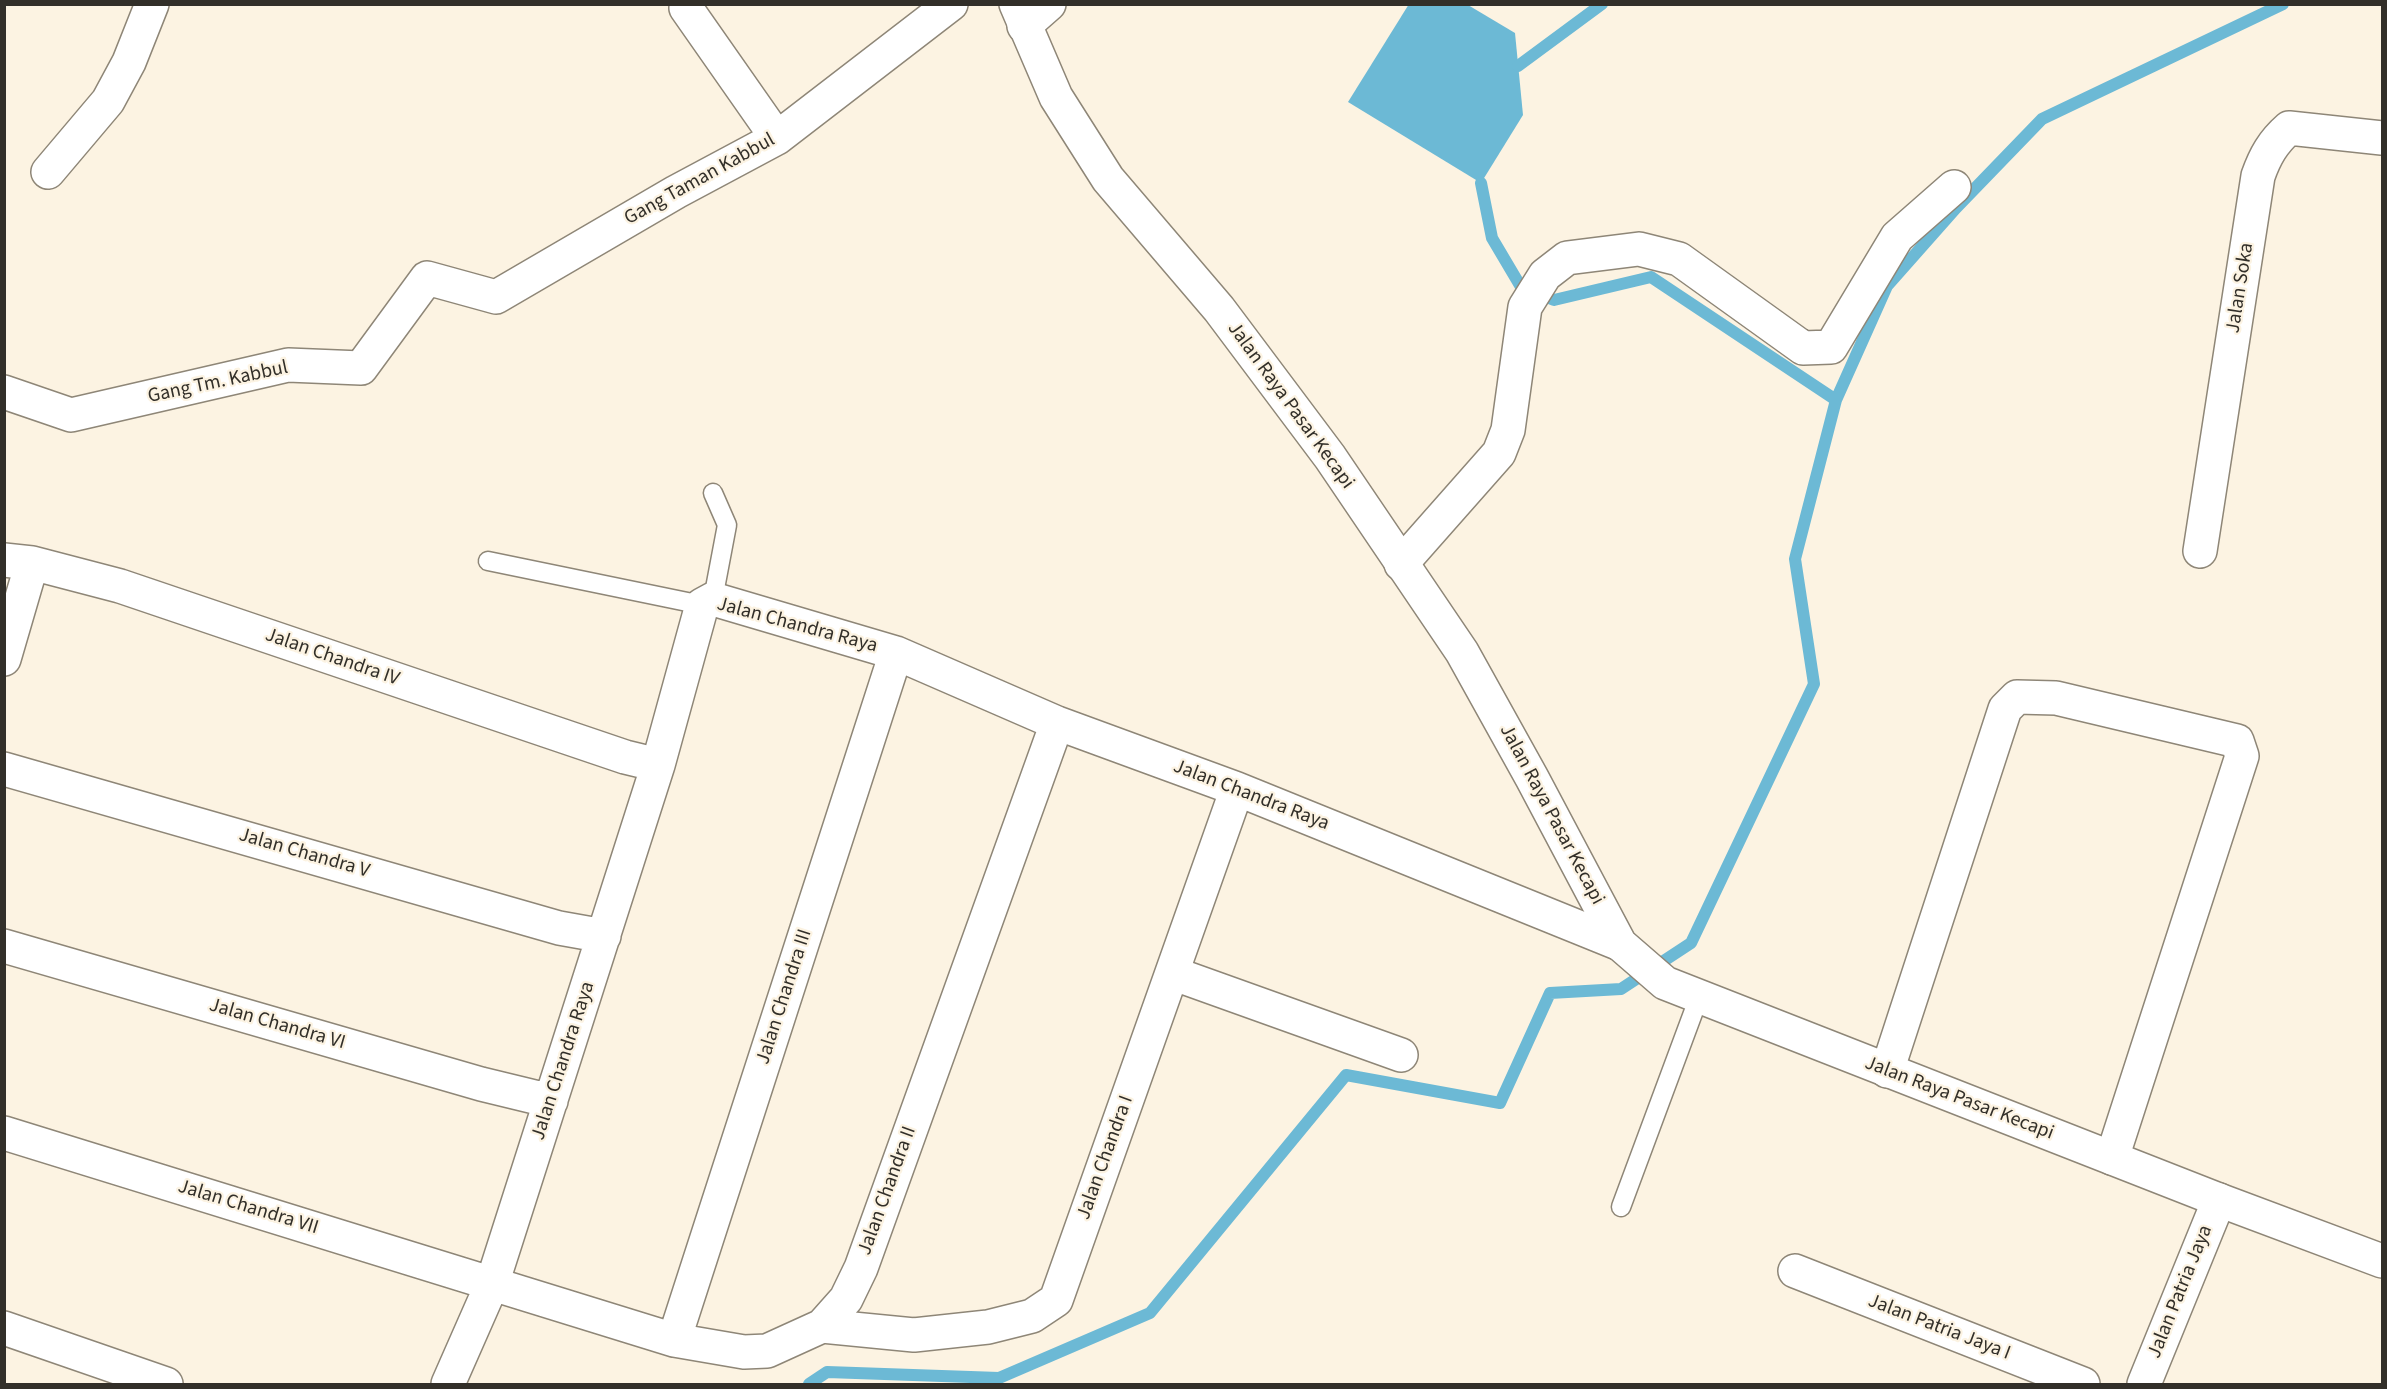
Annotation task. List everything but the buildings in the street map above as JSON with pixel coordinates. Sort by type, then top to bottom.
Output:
[{"type":"street","points":[[48,172],[108,101],[129,62],[152,4]]},
{"type":"street","name":"Gang Taman Kabbul","points":[[427,278],[496,297],[700,178],[777,138],[951,4]]},
{"type":"street","points":[[1020,15],[1049,4]]},
{"type":"street","points":[[686,8],[777,138]]},
{"type":"street","name":"Jalan Raya Pasar Kecapi","points":[[1020,15],[1056,97],[1108,179],[1218,309],[1330,457],[1462,652],[1626,950],[1665,983],[1699,997],[2219,1200],[2380,1253]]},
{"type":"street","name":"Jalan Soka","points":[[2200,551],[2256,188],[2265,156],[2277,138],[2289,128],[2382,138]]},
{"type":"street","points":[[1401,564],[1499,453],[1508,430],[1525,307],[1545,275],[1567,258],[1640,249],[1679,259],[1803,348],[1831,347],[1897,237],[1954,187]]},
{"type":"street","name":"Gang Tm. Kabbul","points":[[4,392],[71,415],[288,366],[361,368],[427,278]]},
{"type":"street","points":[[4,659],[18,561]]},
{"type":"street","name":"Jalan Chandra IV","points":[[18,561],[120,586],[625,757],[658,765]]},
{"type":"street","name":"Jalan Chandra Raya","points":[[448,1384],[492,1284],[708,602],[896,653],[1057,723],[1237,789],[1626,950]]},
{"type":"street","name":"Jalan Chandra III","points":[[674,1340],[896,653]]},
{"type":"street","points":[[1887,1071],[2005,709],[2017,698],[2056,698],[2237,741],[2242,756],[2112,1158]]},
{"type":"street","name":"Jalan Chandra II","points":[[492,1284],[674,1340],[744,1352],[767,1352],[822,1326],[846,1299],[861,1268],[1057,723]]},
{"type":"street","name":"Jalan Chandra V","points":[[4,769],[560,928],[604,936]]},
{"type":"street","name":"Jalan Chandra I","points":[[822,1326],[914,1335],[988,1327],[1032,1316],[1056,1300],[1237,789]]},
{"type":"street","name":"Jalan Chandra VI","points":[[4,946],[481,1084],[551,1101]]},
{"type":"street","points":[[1172,973],[1401,1055]]},
{"type":"street","name":"Jalan Chandra VII","points":[[4,1132],[492,1284]]},
{"type":"street","name":"Jalan Patria Jaya","points":[[2144,1384],[2219,1200]]},
{"type":"street","name":"Jalan Patria Jaya I","points":[[1795,1271],[2083,1384]]},
{"type":"street","points":[[4,1328],[166,1384]]},
{"type":"lane","points":[[488,561],[708,602],[727,525],[713,492]]},
{"type":"lane","points":[[1621,1207],[1699,997]]},
{"type":"water","points":[[1409,4],[1468,5],[1515,33],[1523,115],[1481,183],[1348,102]]},
{"type":"waterway","points":[[1518,66],[1602,4]]},
{"type":"waterway","points":[[809,1384],[827,1372],[999,1378],[1150,1313],[1346,1075],[1500,1103],[1550,993],[1621,989],[1691,943],[1814,684],[1795,559],[1836,400],[1887,286],[1956,208],[2042,119],[2283,4]]},
{"type":"waterway","points":[[1481,183],[1492,238],[1521,287],[1554,300],[1651,277],[1836,400]]}]
